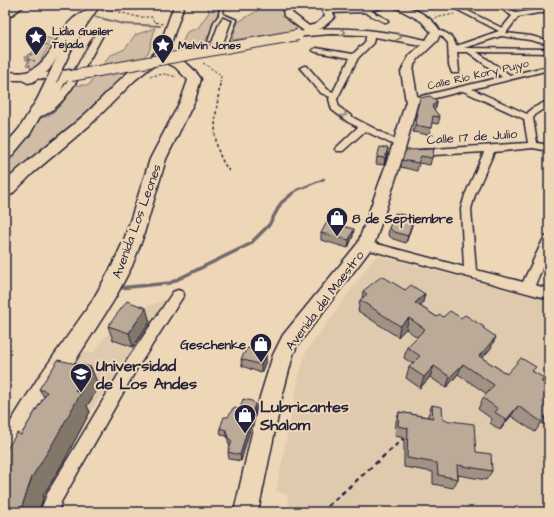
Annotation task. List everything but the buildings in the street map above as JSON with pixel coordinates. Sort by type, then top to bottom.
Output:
[{"type":"main road","points":[[5,15],[20,5]]},
{"type":"main road","points":[[164,68],[164,49],[179,5]]},
{"type":"main road","points":[[164,68],[175,45],[187,5]]},
{"type":"main road","points":[[287,5],[287,14],[307,31]]},
{"type":"main road","points":[[396,5],[424,19],[436,32]]},
{"type":"main road","points":[[307,31],[318,26],[330,17],[327,8]]},
{"type":"main road","points":[[38,109],[52,96],[58,82],[67,73],[70,42],[80,26],[94,10]]},
{"type":"main road","points":[[5,76],[26,77],[45,67],[75,22],[94,10]]},
{"type":"main road","points":[[67,73],[65,68],[83,28],[80,26]]},
{"type":"main road","points":[[5,79],[67,73],[307,31],[371,33],[397,36],[427,43]]},
{"type":"main road","name":"Avenida del Maestro","points":[[246,512],[271,397],[283,355],[290,341],[366,245],[412,101],[407,72],[409,65],[414,57],[427,43],[433,39],[436,32]]},
{"type":"main road","points":[[5,191],[31,165],[137,79],[164,68],[181,74],[187,81]]},
{"type":"main road","points":[[5,155],[25,131],[52,80],[67,73]]},
{"type":"main road","points":[[26,77],[33,84],[38,109]]},
{"type":"main road","name":"Avenida Los Leones","points":[[5,454],[53,376],[92,318],[124,264],[153,173],[163,147],[192,91],[187,81]]},
{"type":"street","points":[[327,8],[365,10],[387,5]]},
{"type":"street","points":[[451,5],[503,32],[535,39],[549,44]]},
{"type":"street","points":[[500,5],[516,15]]},
{"type":"street","points":[[365,10],[386,21]]},
{"type":"street","points":[[454,49],[503,32],[516,15],[538,11],[549,11]]},
{"type":"street","points":[[436,32],[440,33],[451,41],[454,49],[453,65],[456,71]]},
{"type":"street","points":[[371,33],[369,43],[354,57],[334,96],[333,99],[335,108],[351,120],[398,148]]},
{"type":"street","points":[[38,109],[41,114],[48,109],[69,87],[99,35]]},
{"type":"street","points":[[454,49],[471,52],[549,51]]},
{"type":"street","points":[[316,50],[354,57]]},
{"type":"street","points":[[471,52],[508,77]]},
{"type":"street","points":[[304,68],[324,91],[334,96]]},
{"type":"street","name":"Calle Río Kory Pujyo","points":[[412,101],[549,68]]},
{"type":"street","points":[[462,88],[528,118]]},
{"type":"street","points":[[528,118],[534,111],[549,104]]},
{"type":"street","points":[[528,118],[533,145]]},
{"type":"street","points":[[340,149],[364,127]]},
{"type":"street","name":"Calle 17 de Julio","points":[[398,148],[490,149],[533,145],[549,148]]},
{"type":"street","points":[[469,273],[470,266],[466,209],[470,195],[490,149]]},
{"type":"street","points":[[528,288],[529,282],[549,240]]},
{"type":"street","points":[[366,245],[549,294]]},
{"type":"street","points":[[48,512],[54,498],[131,366],[178,295]]},
{"type":"lane","points":[[209,41],[216,22],[221,15],[222,5]]},
{"type":"lane","points":[[234,5],[245,7],[248,5]]},
{"type":"lane","points":[[221,15],[234,20],[227,42]]},
{"type":"path","points":[[94,10],[107,9],[138,17],[152,17],[154,22],[173,26]]},
{"type":"path","points":[[38,61],[27,59],[29,55],[42,51],[40,47],[47,43]]},
{"type":"path","points":[[199,62],[205,63],[221,75],[215,131],[220,157],[224,166],[229,171]]},
{"type":"path","points":[[137,79],[154,75],[164,68],[187,81]]},
{"type":"path","points":[[321,512],[404,438]]},
{"type":"shaded area","points":[[207,5],[220,5],[209,35],[198,47],[179,51],[187,32],[198,28],[209,12]]},
{"type":"shaded area","points":[[259,5],[282,5],[283,14],[296,26],[294,31],[233,40],[232,38],[238,22],[259,10]]},
{"type":"shaded area","points":[[155,28],[149,52],[120,79],[100,103],[83,118],[49,142],[5,185],[5,162],[41,118],[52,114],[65,100],[75,85],[89,85],[109,56],[125,49],[135,35]]},
{"type":"shaded area","points":[[43,38],[50,38],[56,41],[50,44],[40,62],[44,64],[28,74],[31,67],[26,65],[29,60],[26,60],[25,57],[39,48]]},
{"type":"shaded area","points":[[379,256],[549,301],[549,512],[289,512],[288,495],[276,491],[300,372],[306,352],[374,258]]},
{"type":"shaded area","name":"Universidad de Los Andes","points":[[166,300],[90,412],[64,461],[44,494],[39,512],[5,512],[66,373],[81,351],[93,353],[122,314]]},
{"type":"waterway","points":[[93,16],[123,24],[160,26]]},
{"type":"waterway","points":[[292,194],[297,190],[324,179]]},
{"type":"waterway","points":[[119,288],[170,283],[250,244],[269,225],[281,203],[293,193]]},
{"type":"place","name":"Lidia Gueiler Tejada","points":[[36,56]]},
{"type":"place","name":"Melvin Jones","points":[[163,64]]},
{"type":"place","name":"8 de Septiembre","points":[[337,238]]},
{"type":"place","name":"Geschenke","points":[[261,364]]},
{"type":"place","name":"Universidad de Los Andes","points":[[81,394]]},
{"type":"place","name":"Lubricantes Shalom","points":[[245,434]]}]
